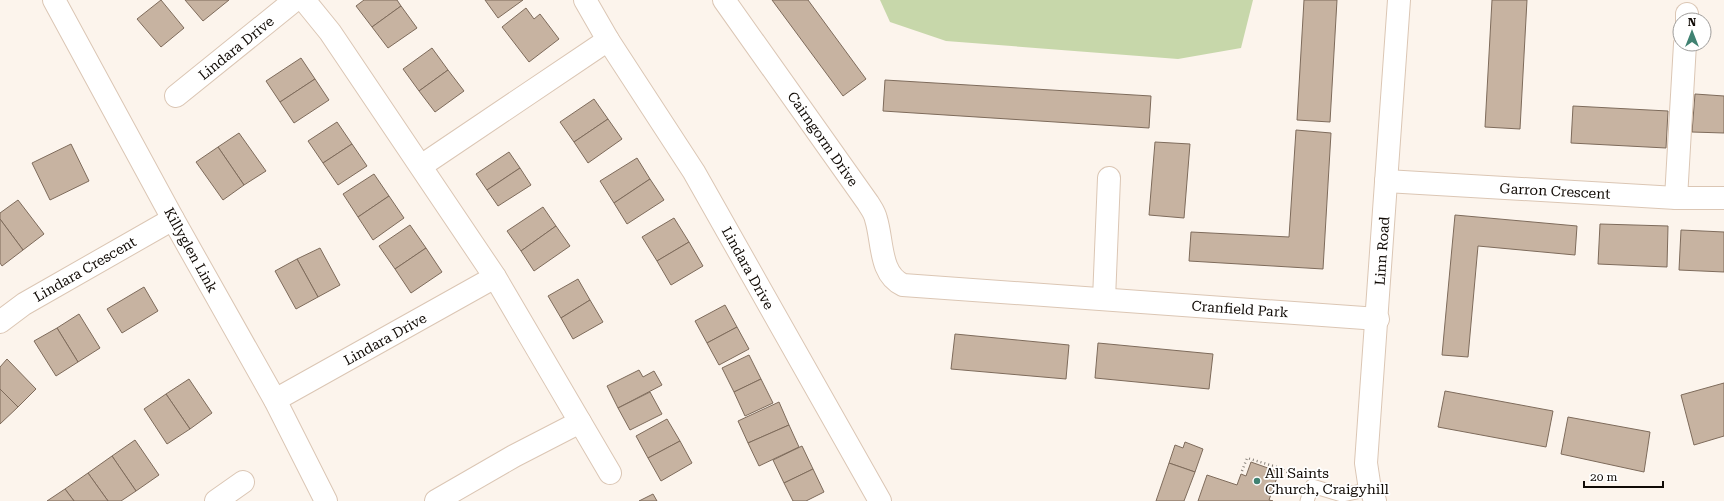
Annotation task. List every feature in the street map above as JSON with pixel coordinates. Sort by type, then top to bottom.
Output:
[{"type":"street","name":"Killyglen Link","points":[[54,0],[173,219],[275,400],[326,501]]},
{"type":"street","name":"Lindara Drive","points":[[176,96],[295,0]]},
{"type":"street","points":[[304,0],[330,32],[495,277],[610,473]]},
{"type":"street","name":"Lindara Drive","points":[[585,0],[608,40],[694,172],[880,501]]},
{"type":"street","name":"Cairngorm Drive","points":[[724,0],[868,203],[876,219],[887,269],[892,278],[903,286]]},
{"type":"street","name":"Linn Road","points":[[1373,495],[1366,463],[1378,318],[1399,0]]},
{"type":"street","points":[[421,166],[608,40]]},
{"type":"street","points":[[1676,198],[1685,52]]},
{"type":"street","points":[[1104,299],[1109,178]]},
{"type":"street","name":"Garron Crescent","points":[[1386,181],[1676,198],[1724,198]]},
{"type":"street","name":"Lindara Crescent","points":[[0,322],[24,304],[173,219]]},
{"type":"street","name":"Lindara Drive","points":[[275,400],[495,277]]},
{"type":"street","name":"Cranfield Park","points":[[903,286],[1378,318]]},
{"type":"street","points":[[436,501],[514,456],[580,422]]},
{"type":"street","points":[[216,501],[243,482]]},
{"type":"lane","points":[[1307,501],[1312,486],[1342,495],[1373,495]]},
{"type":"path","points":[[1242,471],[1247,458],[1280,468],[1312,486]]},
{"type":"green space","points":[[880,0],[1253,0],[1241,48],[1178,59],[946,41],[890,22]]},
{"type":"building","points":[[161,0],[184,28],[161,47],[137,19]]},
{"type":"building","points":[[185,0],[229,0],[203,21]]},
{"type":"building","points":[[364,0],[397,0],[401,6],[372,27],[356,6]]},
{"type":"building","points":[[485,0],[523,0],[498,18]]},
{"type":"building","points":[[772,0],[808,0],[866,79],[843,96]]},
{"type":"building","points":[[1304,0],[1337,0],[1330,122],[1297,120]]},
{"type":"building","points":[[1492,0],[1527,0],[1520,129],[1485,127]]},
{"type":"building","points":[[401,6],[417,28],[388,48],[372,27]]},
{"type":"building","points":[[526,8],[534,19],[540,14],[559,39],[529,62],[502,27]]},
{"type":"building","points":[[432,48],[448,70],[419,91],[403,69]]},
{"type":"building","points":[[301,58],[315,79],[280,102],[266,81]]},
{"type":"building","points":[[448,70],[464,91],[435,112],[419,91]]},
{"type":"building","points":[[315,79],[329,100],[294,123],[280,102]]},
{"type":"building","points":[[885,80],[1151,96],[1149,128],[883,111]]},
{"type":"building","points":[[1695,94],[1724,96],[1724,133],[1692,132]]},
{"type":"building","points":[[594,99],[608,119],[574,142],[560,122]]},
{"type":"building","points":[[1573,106],[1668,111],[1666,148],[1571,143]]},
{"type":"building","points":[[608,119],[622,139],[588,163],[574,142]]},
{"type":"building","points":[[337,122],[352,144],[323,163],[308,141]]},
{"type":"building","points":[[1296,130],[1331,133],[1323,269],[1189,261],[1191,232],[1289,237]]},
{"type":"building","points":[[239,133],[266,171],[244,185],[218,147]]},
{"type":"building","points":[[1155,142],[1190,144],[1184,218],[1149,215]]},
{"type":"building","points":[[71,144],[89,181],[50,200],[32,163]]},
{"type":"building","points":[[352,144],[367,166],[338,185],[323,163]]},
{"type":"building","points":[[218,147],[244,185],[223,200],[196,162]]},
{"type":"building","points":[[509,152],[520,168],[487,190],[476,174]]},
{"type":"building","points":[[637,158],[650,179],[614,203],[600,181]]},
{"type":"building","points":[[520,168],[531,185],[498,206],[487,190]]},
{"type":"building","points":[[374,174],[389,196],[358,217],[343,194]]},
{"type":"building","points":[[650,179],[664,200],[627,224],[614,203]]},
{"type":"building","points":[[389,196],[404,218],[373,240],[358,217]]},
{"type":"building","points":[[18,200],[44,234],[23,250],[0,219],[0,213]]},
{"type":"building","points":[[543,207],[556,226],[521,251],[507,231]]},
{"type":"building","points":[[1455,215],[1577,226],[1575,255],[1478,246],[1468,357],[1442,355]]},
{"type":"building","points":[[674,218],[689,242],[657,261],[642,237]]},
{"type":"building","points":[[0,219],[23,250],[2,266],[0,263]]},
{"type":"building","points":[[1600,224],[1668,226],[1667,267],[1598,264]]},
{"type":"building","points":[[410,225],[426,248],[395,269],[379,246]]},
{"type":"building","points":[[556,226],[570,246],[534,271],[521,251]]},
{"type":"building","points":[[1681,230],[1724,232],[1724,272],[1679,270]]},
{"type":"building","points":[[689,242],[703,266],[671,285],[657,261]]},
{"type":"building","points":[[320,248],[340,285],[318,297],[297,259]]},
{"type":"building","points":[[426,248],[442,272],[411,293],[395,269]]},
{"type":"building","points":[[297,259],[318,297],[296,309],[275,271]]},
{"type":"building","points":[[578,279],[590,300],[561,318],[548,296]]},
{"type":"building","points":[[144,287],[158,311],[122,333],[107,309]]},
{"type":"building","points":[[590,300],[603,322],[573,339],[561,318]]},
{"type":"building","points":[[725,305],[737,327],[707,343],[695,321]]},
{"type":"building","points":[[79,314],[100,348],[78,362],[57,328]]},
{"type":"building","points":[[737,327],[749,349],[719,365],[707,343]]},
{"type":"building","points":[[57,328],[78,362],[56,376],[34,341]]},
{"type":"building","points":[[955,334],[1069,345],[1066,379],[951,369]]},
{"type":"building","points":[[1098,343],[1213,354],[1209,389],[1095,378]]},
{"type":"building","points":[[749,355],[761,379],[734,392],[722,368]]},
{"type":"building","points":[[7,359],[36,389],[18,407],[0,389],[0,367]]},
{"type":"building","points":[[639,370],[643,377],[654,371],[662,385],[618,408],[607,386]]},
{"type":"building","points":[[189,379],[212,413],[190,429],[166,394]]},
{"type":"building","points":[[761,379],[773,403],[745,416],[734,392]]},
{"type":"building","points":[[1724,383],[1724,436],[1694,445],[1681,395]]},
{"type":"building","points":[[0,389],[18,407],[0,424]]},
{"type":"building","points":[[1445,391],[1553,411],[1546,447],[1438,427]]},
{"type":"building","points":[[650,392],[662,414],[630,430],[618,408]]},
{"type":"building","points":[[166,394],[190,429],[167,444],[144,409]]},
{"type":"building","points":[[779,402],[789,425],[748,443],[738,421]]},
{"type":"building","points":[[1568,417],[1650,432],[1644,472],[1561,454]]},
{"type":"building","points":[[667,419],[680,441],[648,458],[636,436]]},
{"type":"building","points":[[789,425],[799,447],[759,466],[748,443]]},
{"type":"building","points":[[135,440],[159,475],[136,491],[112,456]]},
{"type":"building","points":[[680,441],[692,463],[661,481],[648,458]]},
{"type":"building","points":[[1185,442],[1203,449],[1195,472],[1169,463],[1175,445],[1183,448]]},
{"type":"building","points":[[802,446],[813,469],[784,483],[773,460]]},
{"type":"building","points":[[112,456],[136,491],[121,501],[108,501],[88,473]]},
{"type":"building","name":"All Saints Church, Craigyhill","points":[[1251,462],[1279,472],[1269,500],[1273,501],[1198,501],[1207,475],[1237,485],[1241,474],[1246,476]]},
{"type":"building","points":[[1169,463],[1195,472],[1184,501],[1156,501]]},
{"type":"building","points":[[813,469],[824,492],[806,501],[793,501],[784,483]]},
{"type":"building","points":[[88,473],[108,501],[74,501],[65,489]]},
{"type":"building","points":[[65,489],[74,501],[47,501]]},
{"type":"building","points":[[653,494],[657,501],[639,501]]},
{"type":"place","name":"All Saints Church, Craigyhill","points":[[1257,481]]}]
